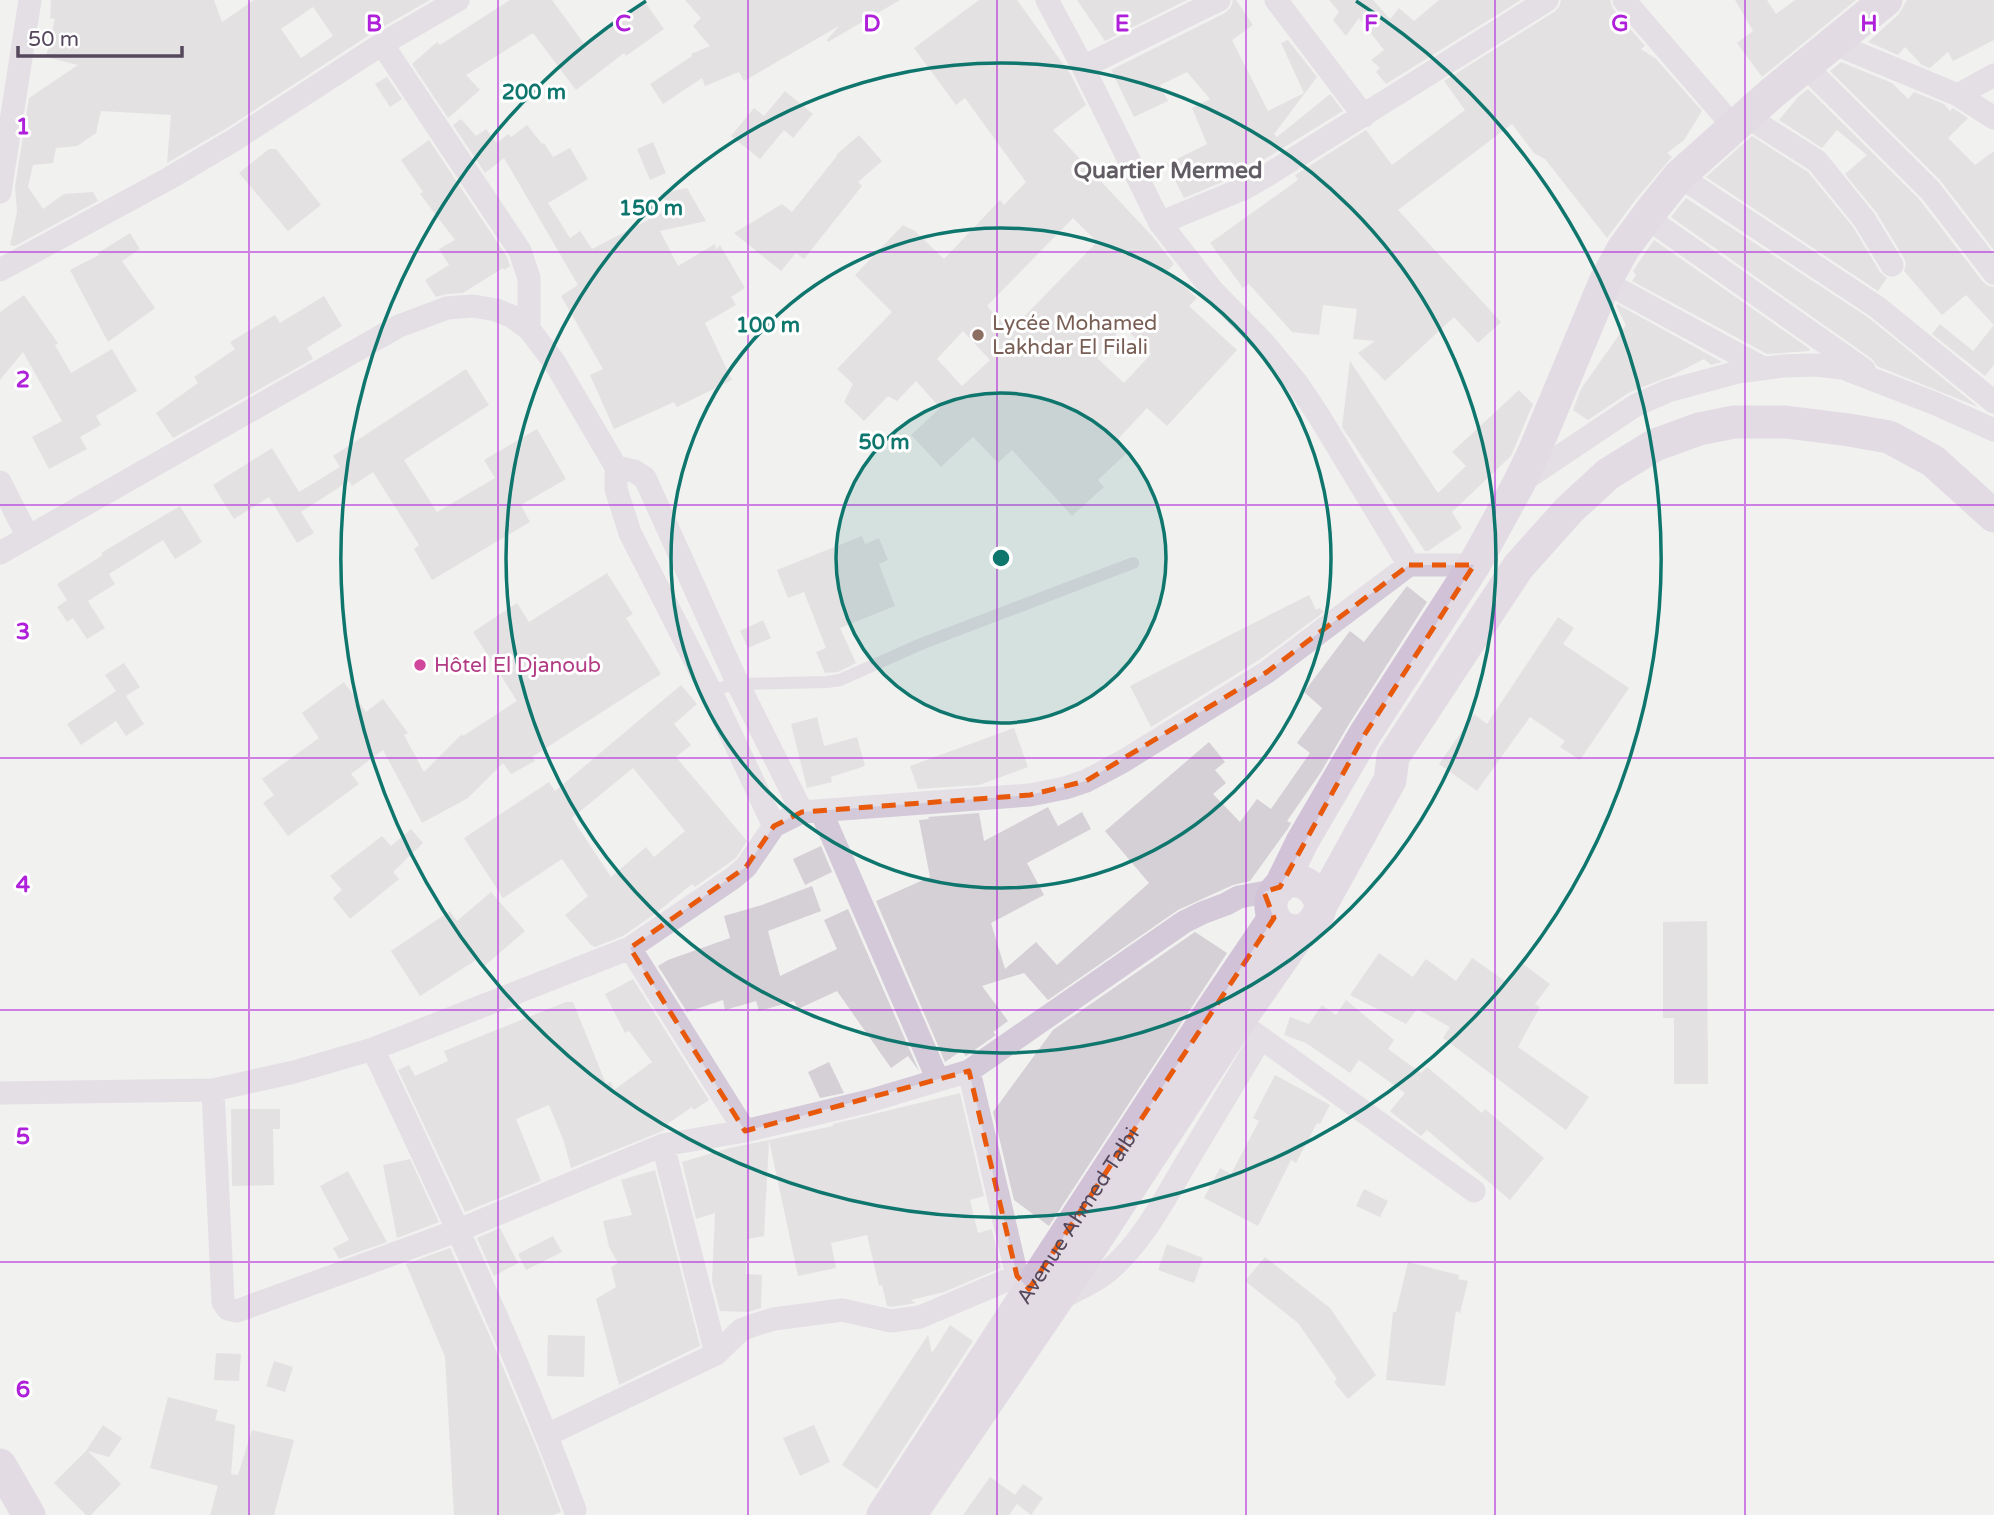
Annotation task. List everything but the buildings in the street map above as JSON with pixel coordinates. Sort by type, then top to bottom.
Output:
[{"type":"main road","points":[[910,1515],[1033,1290],[1250,1030],[1288,903],[1302,842],[1365,734],[1474,565],[1518,485],[1605,282],[1623,249],[1679,176],[1740,121],[1886,0]]},
{"type":"main road","points":[[1288,903],[1367,777],[1382,759],[1393,757],[1518,568],[1569,510],[1608,474],[1655,445],[1699,429],[1734,422],[1786,422],[1889,437],[1933,461],[1994,516]]},
{"type":"main road","name":"Avenue Ahmed Talbi","points":[[883,1515],[1288,903]]},
{"type":"main road","points":[[0,1465],[29,1515]]},
{"type":"street","points":[[0,192],[30,0]]},
{"type":"street","points":[[0,270],[223,147],[382,44],[458,0]]},
{"type":"street","points":[[1047,0],[1160,223],[1213,291],[1265,343],[1297,383],[1409,565]]},
{"type":"street","points":[[1083,67],[1219,0]]},
{"type":"street","points":[[1276,0],[1364,116]]},
{"type":"street","points":[[1160,223],[1245,188],[1546,0]]},
{"type":"street","points":[[1624,0],[1740,121],[1817,161],[1864,219],[1892,265]]},
{"type":"street","points":[[382,44],[520,251],[529,278],[529,329]]},
{"type":"street","points":[[1835,44],[1958,95],[1994,118]]},
{"type":"street","points":[[1806,66],[1930,190],[1994,273]]},
{"type":"street","points":[[1958,95],[1994,75]]},
{"type":"street","points":[[1679,176],[1877,307],[1994,402]]},
{"type":"street","points":[[1646,217],[1854,361],[1880,382]]},
{"type":"street","points":[[1605,282],[1763,368]]},
{"type":"street","points":[[0,553],[400,326],[447,308],[472,306],[496,310],[511,316],[529,329],[555,363],[616,467],[615,489],[630,533],[710,690],[774,826]]},
{"type":"street","points":[[1518,485],[1636,405],[1695,383],[1763,368],[1815,365],[1843,368],[1994,430]]},
{"type":"street","points":[[616,467],[634,471],[645,478],[738,684],[812,812],[938,1080]]},
{"type":"street","points":[[0,482],[29,537]]},
{"type":"street","points":[[0,1093],[213,1090],[294,1072],[373,1049],[630,948],[740,873],[774,826],[812,812],[1030,795],[1065,788],[1122,762],[1267,672],[1409,565],[1474,565]]},
{"type":"street","points":[[213,1090],[223,1294],[225,1307],[237,1311],[459,1230],[663,1145],[745,1131],[869,1101],[969,1071],[1184,922],[1239,897],[1288,903]]},
{"type":"street","points":[[630,948],[745,1131]]},
{"type":"street","points":[[1250,1030],[1474,1191]]},
{"type":"street","points":[[373,1049],[459,1230],[547,1436],[575,1510]]},
{"type":"street","points":[[547,1436],[716,1354],[741,1330],[774,1319],[842,1310],[891,1321],[904,1320],[1033,1290],[969,1071]]},
{"type":"street","points":[[663,1145],[716,1354]]},
{"type":"lane","points":[[710,690],[738,684],[840,680],[921,644],[1133,563]]},
{"type":"highlighted area","points":[[1409,565],[1474,565],[1365,734],[1280,887],[1264,892],[1274,918],[1029,1289],[1017,1276],[969,1071],[745,1131],[630,948],[746,867],[774,826],[802,812],[1030,795],[1086,781],[1267,672]]},
{"type":"place","name":"Lycée Mohamed Lakhdar El Filali","points":[[978,335]]},
{"type":"place","name":"Hôtel El Djanoub","points":[[420,665]]},
{"type":"district","name":"Quartier Mermed","points":[[1168,171]]}]
